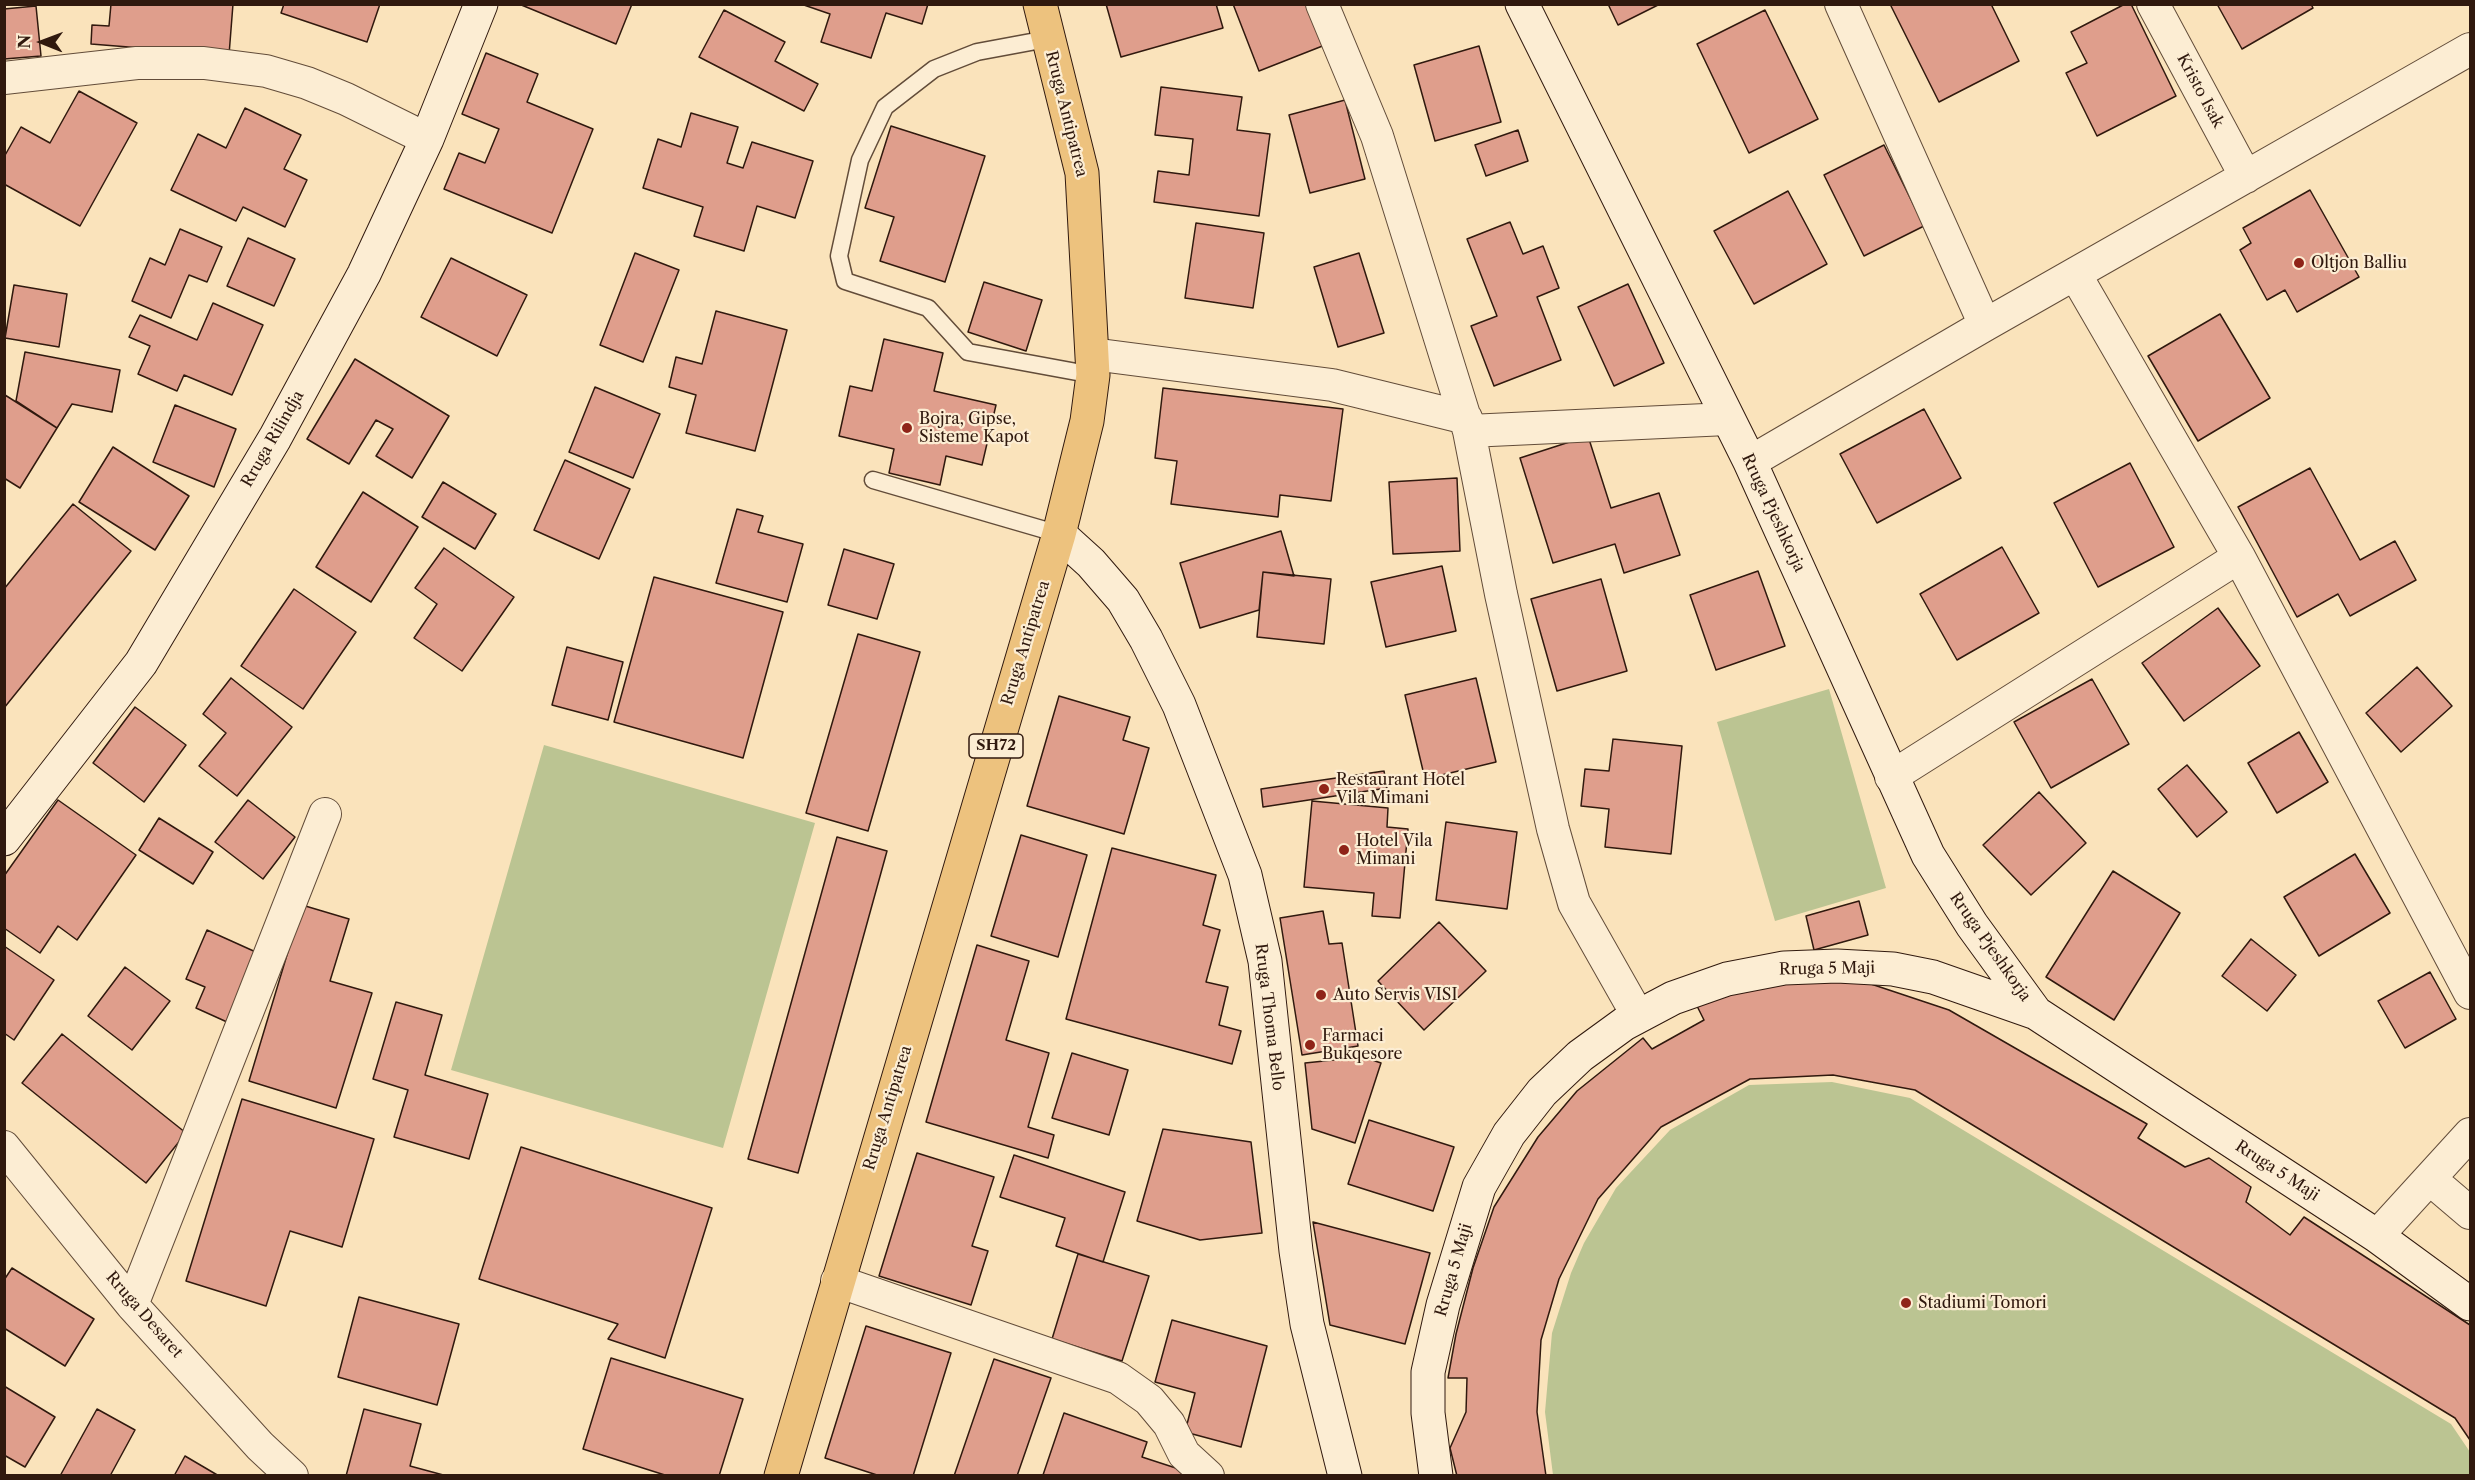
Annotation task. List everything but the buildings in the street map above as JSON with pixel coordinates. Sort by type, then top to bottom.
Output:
[{"type":"main road","name":"Rruga Antipatrea","points":[[781,1476],[1059,534],[1087,421],[1092,364],[1082,173],[1040,4]]},
{"type":"street","name":"Rruga Rilindja","points":[[4,839],[141,663],[275,438],[364,274],[427,139],[481,4]]},
{"type":"street","points":[[1323,4],[1377,136],[1468,425],[1501,594],[1556,839],[1574,903],[1638,1016]]},
{"type":"street","name":"Rruga Pjeshkorja","points":[[1522,4],[1750,462],[1928,855],[1972,925],[2036,1013]]},
{"type":"street","points":[[1841,4],[1985,325]]},
{"type":"street","name":"Kristo Isak","points":[[2153,4],[2246,177]]},
{"type":"street","points":[[1750,462],[1985,325],[2470,49]]},
{"type":"street","points":[[4,78],[137,63],[204,63],[266,71],[307,83],[346,99],[427,139]]},
{"type":"street","points":[[2075,274],[2240,557],[2470,993]]},
{"type":"street","points":[[1092,364],[1332,385],[1468,425],[1727,419]]},
{"type":"street","name":"Rruga Thoma Bello","points":[[1059,534],[1091,563],[1123,600],[1146,639],[1179,705],[1245,875],[1265,961],[1296,1251],[1307,1324],[1345,1476]]},
{"type":"street","points":[[1891,777],[2240,557]]},
{"type":"street","points":[[132,1305],[325,814]]},
{"type":"street","name":"Rruga 5 Maji","points":[[1436,1476],[1428,1413],[1428,1372],[1443,1305],[1479,1187],[1509,1134],[1542,1092],[1580,1056],[1624,1024],[1673,998],[1727,979],[1784,968],[1837,966],[1893,969],[1933,977],[2036,1013],[2377,1236],[2470,1304]]},
{"type":"street","points":[[2377,1236],[2470,1134]]},
{"type":"street","name":"Rruga Desaret","points":[[4,1147],[132,1305],[260,1446],[292,1476]]},
{"type":"street","points":[[2430,1179],[2470,1213]]},
{"type":"street","points":[[837,1281],[1118,1378],[1149,1400],[1169,1424],[1184,1454],[1208,1476]]},
{"type":"lane","points":[[1047,39],[977,52],[934,69],[885,107],[860,160],[839,256],[845,280],[928,308],[968,352],[1092,364]]},
{"type":"lane","points":[[873,480],[1059,534]]},
{"type":"green space","points":[[1829,689],[1886,888],[1775,921],[1717,722]]},
{"type":"green space","points":[[544,745],[815,823],[723,1148],[451,1070]]},
{"type":"green space","name":"Stadiumi Tomori","points":[[1832,1082],[1910,1098],[2451,1424],[2470,1452],[2470,1475],[1553,1475],[1545,1412],[1552,1333],[1571,1273],[1584,1243],[1616,1188],[1670,1130],[1749,1085]]},
{"type":"place","name":"Oltjon Balliu","points":[[2299,263]]},
{"type":"place","name":"Bojra, Gipse, Sisteme Kapot","points":[[907,428]]},
{"type":"place","name":"Restaurant Hotel Vila Mimani","points":[[1324,789]]},
{"type":"place","name":"Hotel Vila Mimani","points":[[1344,850]]},
{"type":"place","name":"Auto Servis VISI","points":[[1321,995]]},
{"type":"place","name":"Farmaci Bukqesore","points":[[1310,1045]]},
{"type":"place","name":"Stadiumi Tomori","points":[[1906,1303]]}]
